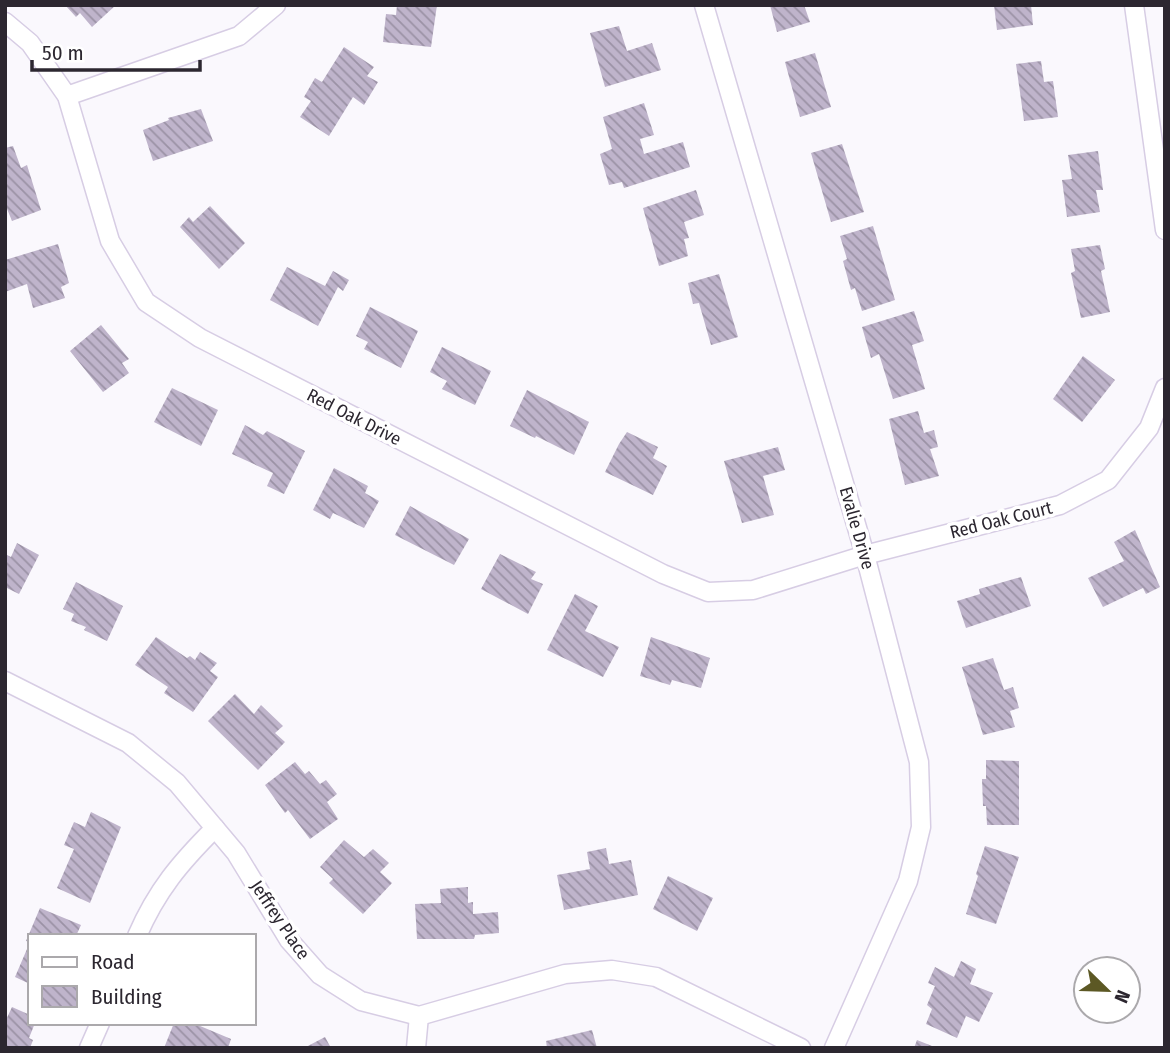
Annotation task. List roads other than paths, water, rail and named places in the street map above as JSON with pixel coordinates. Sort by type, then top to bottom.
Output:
[{"type":"street","points":[[67,96],[239,36],[276,5]]},
{"type":"street","name":"Evalie Drive","points":[[704,5],[865,555],[919,762],[921,827],[908,881],[834,1048]]},
{"type":"street","points":[[1134,5],[1165,230]]},
{"type":"street","name":"Red Oak Drive","points":[[5,22],[30,43],[67,96],[110,241],[146,302],[200,338],[663,574],[708,592],[753,590],[865,555]]},
{"type":"street","name":"Red Oak Court","points":[[865,555],[1060,505],[1108,480],[1149,428],[1165,388]]},
{"type":"street","name":"Jeffrey Place","points":[[5,681],[128,743],[177,783],[236,853],[289,940],[320,975],[361,1001],[419,1016]]},
{"type":"street","points":[[138,934],[150,906],[180,863],[215,828]]},
{"type":"street","points":[[416,1048],[419,1016],[565,974],[612,970],[656,978],[802,1048]]},
{"type":"street","points":[[89,1048],[99,1025]]}]
